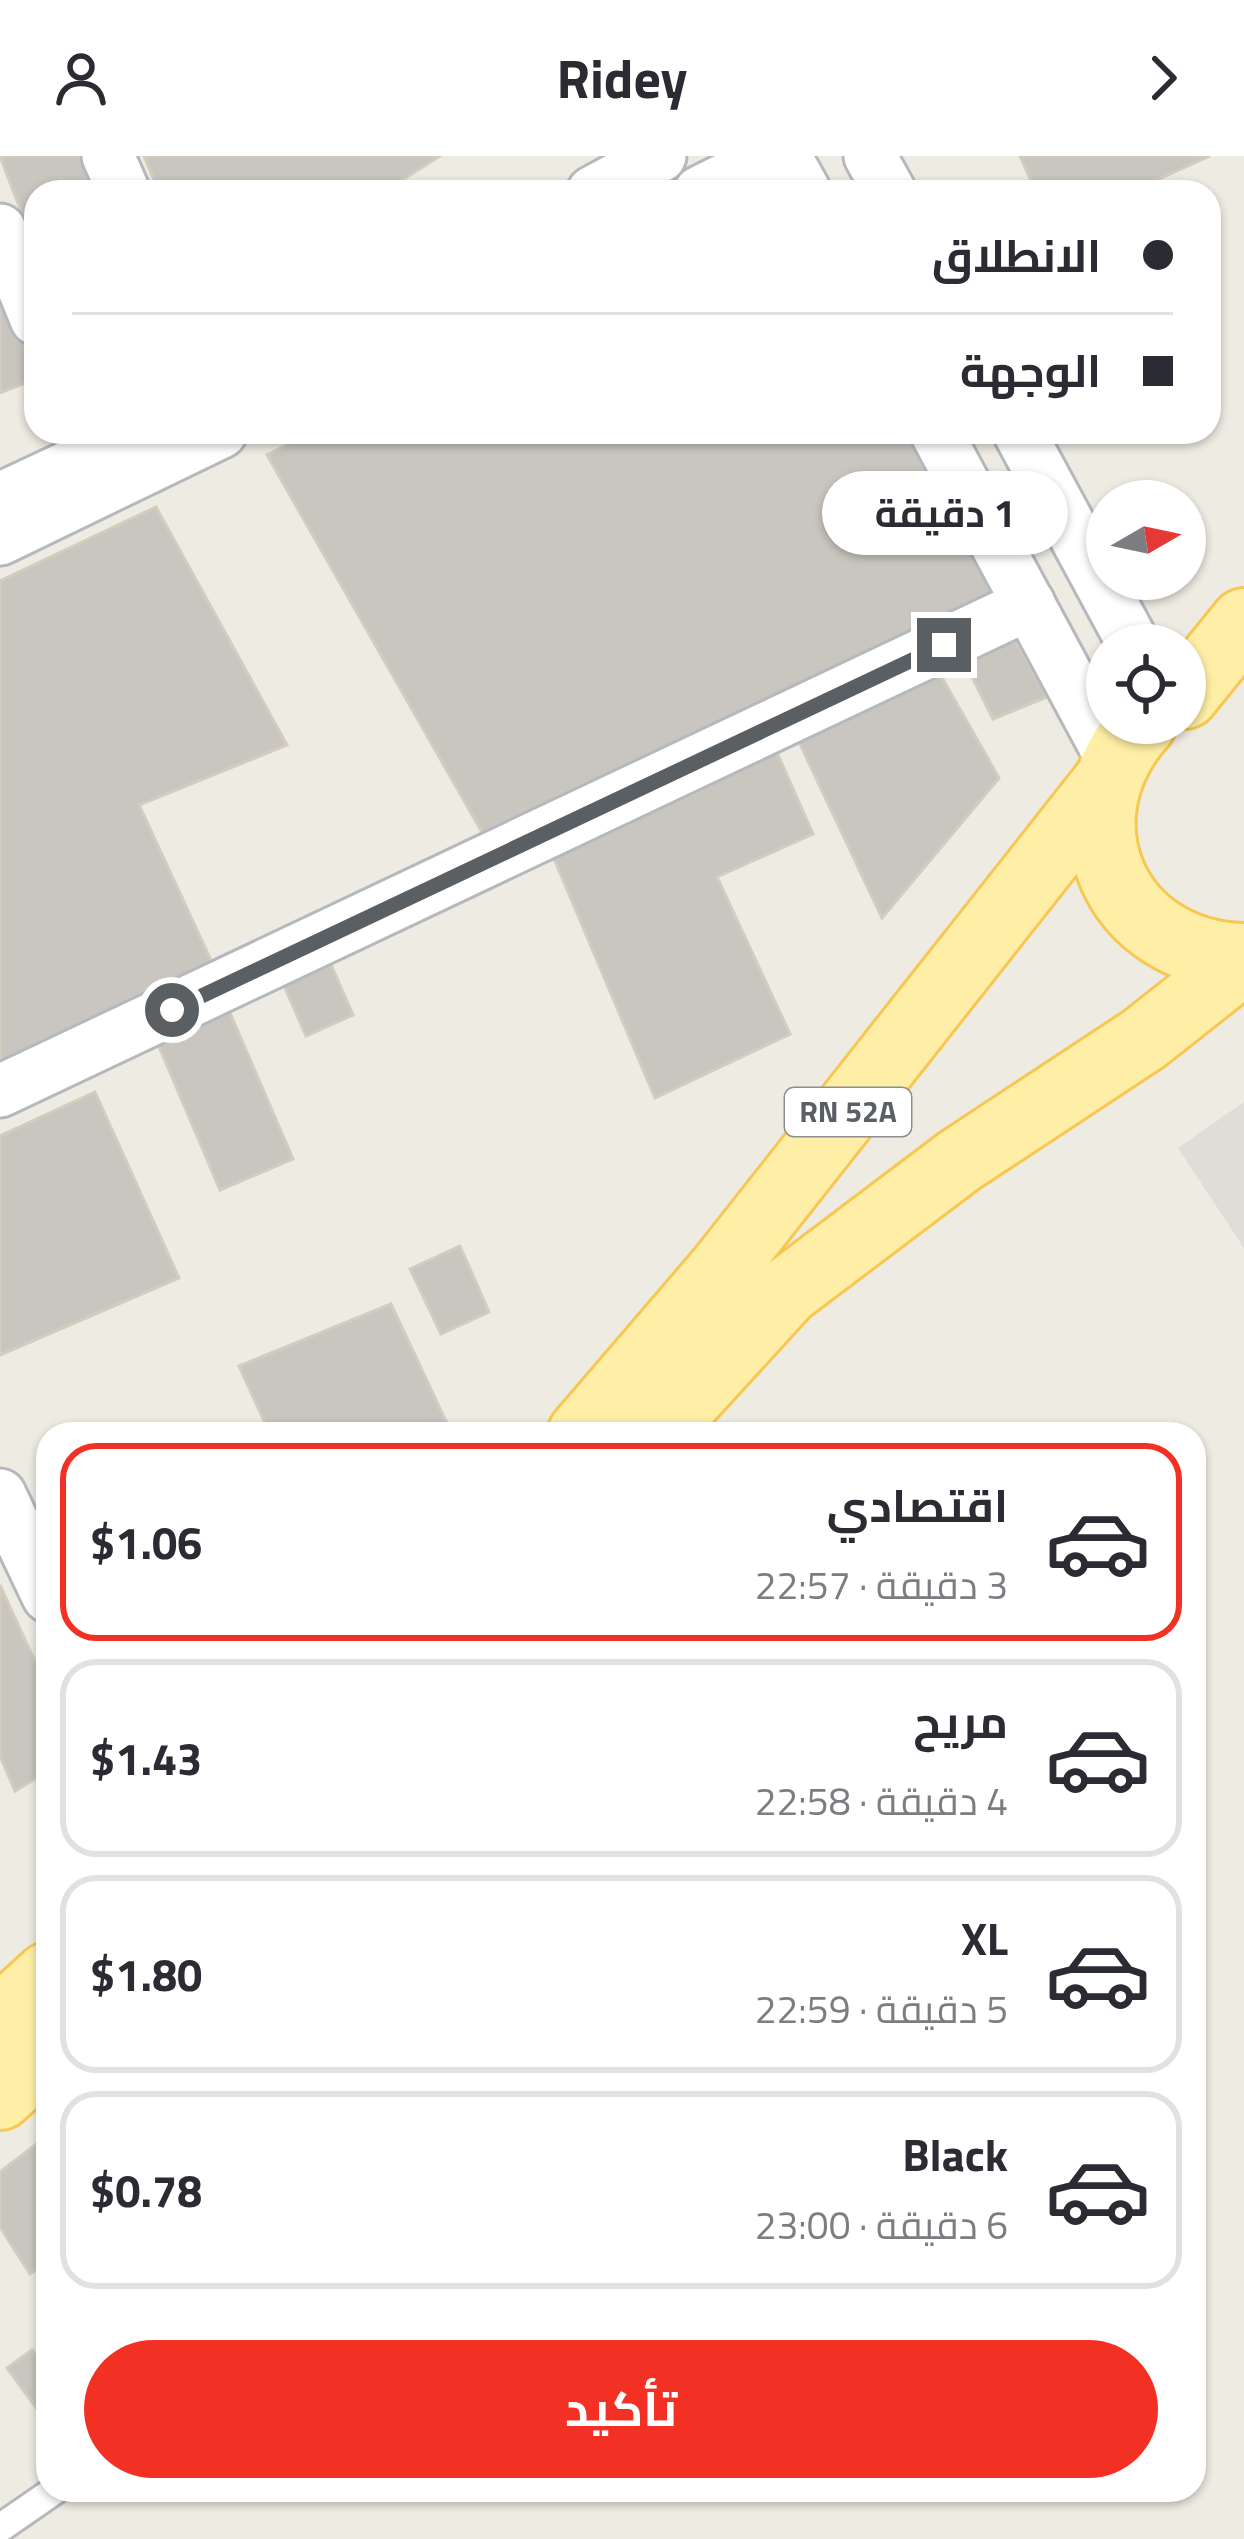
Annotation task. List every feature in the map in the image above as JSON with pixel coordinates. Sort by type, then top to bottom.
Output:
[{"type":"main road","points":[[1206,669],[1244,622]]},
{"type":"main road","points":[[1206,692],[1244,687]]},
{"type":"main road","points":[[1121,756],[1102,841],[1123,896],[1164,937],[1190,949],[1244,958]]},
{"type":"main road","name":"RN 52A","points":[[591,1422],[720,1272],[1121,756]]},
{"type":"main road","name":"RN 52A","points":[[667,1422],[787,1291],[958,1161],[1144,1040],[1244,958]]},
{"type":"main road","points":[[0,2020],[36,1987]]},
{"type":"main road","points":[[0,2096],[36,2063]]},
{"type":"street","points":[[615,180],[660,156]]},
{"type":"street","points":[[724,180],[772,156]]},
{"type":"street","points":[[0,230],[24,289]]},
{"type":"street","points":[[0,499],[121,444]]},
{"type":"street","points":[[0,539],[93,460],[166,444]]},
{"type":"street","points":[[942,444],[1029,604],[1121,756]]},
{"type":"street","points":[[1025,444],[1122,624]]},
{"type":"street","points":[[0,1091],[1029,604]]},
{"type":"street","points":[[0,1496],[36,1571]]},
{"type":"lane","points":[[0,2528],[38,2502]]},
{"type":"shaded area","points":[[1244,1102],[1244,1248],[1178,1148]]},
{"type":"building","points":[[0,156],[88,156],[97,180],[24,180],[24,219]]},
{"type":"building","points":[[144,156],[440,156],[402,180],[154,180]]},
{"type":"building","points":[[1020,156],[1210,156],[1157,180],[1031,180]]},
{"type":"building","points":[[0,285],[24,348],[24,384],[0,393]]},
{"type":"building","points":[[289,444],[918,444],[1007,605],[487,841],[267,455]]},
{"type":"building","points":[[156,507],[287,745],[139,805],[216,971],[0,1068],[0,581]]},
{"type":"building","points":[[1014,638],[1047,697],[993,719],[965,663]]},
{"type":"building","points":[[940,674],[999,778],[882,918],[799,742]]},
{"type":"building","points":[[775,748],[813,834],[717,877],[790,1034],[655,1098],[550,849]]},
{"type":"building","points":[[329,960],[353,1015],[306,1036],[282,981]]},
{"type":"building","points":[[227,1006],[293,1159],[220,1190],[155,1037]]},
{"type":"building","points":[[95,1092],[179,1278],[0,1355],[0,1136]]},
{"type":"building","points":[[460,1246],[489,1312],[441,1334],[410,1269]]},
{"type":"building","points":[[391,1304],[446,1422],[265,1422],[239,1366]]},
{"type":"building","points":[[0,1585],[36,1664],[36,1778],[15,1791],[0,1756]]},
{"type":"building","points":[[36,2144],[36,2270],[30,2274],[0,2227],[0,2172]]},
{"type":"building","points":[[32,2350],[36,2354],[36,2408],[7,2368]]},
{"type":"route","points":[[172,1010],[944,645]]}]
